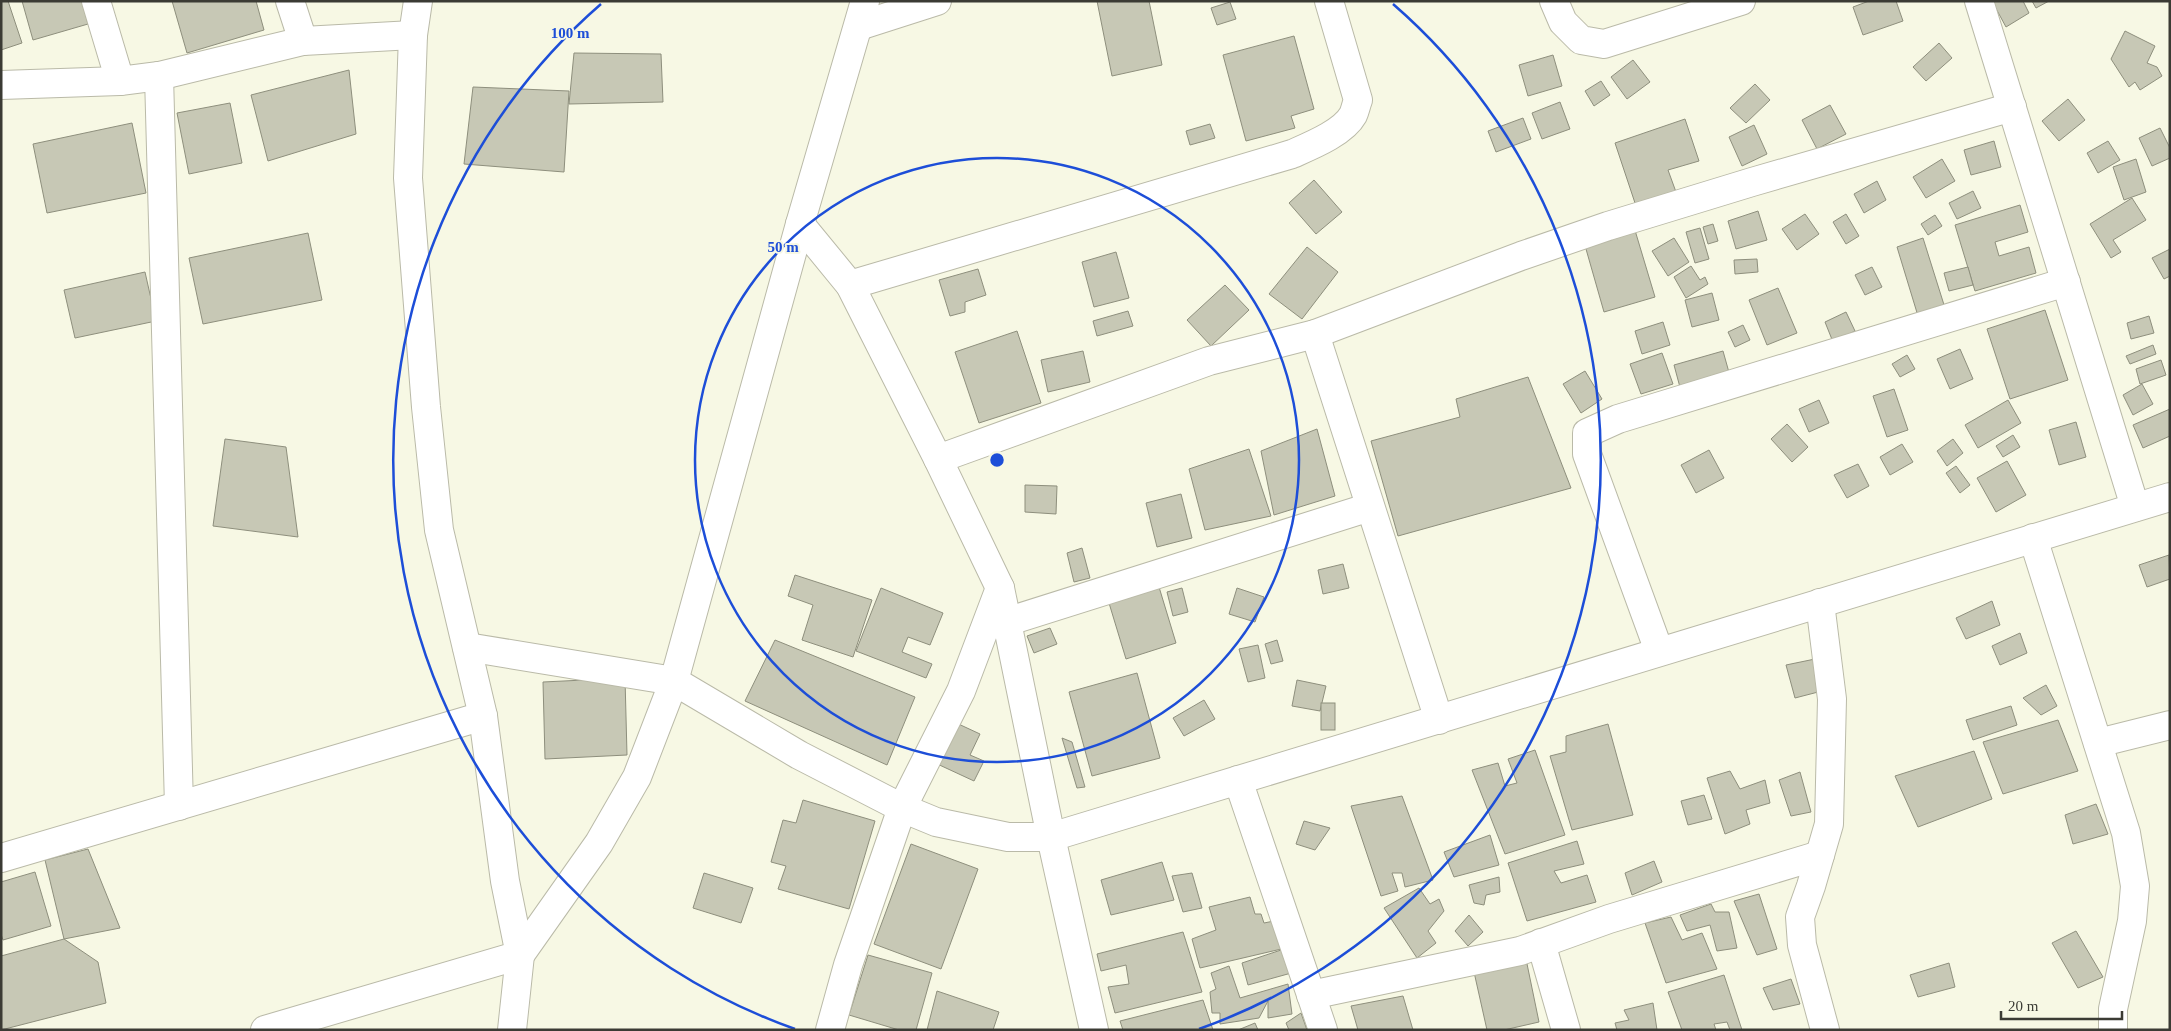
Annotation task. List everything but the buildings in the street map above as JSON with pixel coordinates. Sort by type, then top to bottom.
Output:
[{"type":"street","points":[[96,1],[120,81]]},
{"type":"street","points":[[290,1],[303,41]]},
{"type":"street","points":[[418,1],[413,35],[408,178],[416,301],[439,530],[482,716],[505,881],[520,955],[512,1030]]},
{"type":"street","points":[[265,1030],[520,955],[599,843],[637,777],[674,681],[860,8],[937,1]]},
{"type":"street","points":[[850,285],[1292,154],[1325,138],[1353,116],[1358,100],[1329,1]]},
{"type":"street","points":[[1554,1],[1564,22],[1582,40],[1604,44],[1742,1]]},
{"type":"street","points":[[1979,1],[2135,507]]},
{"type":"street","points":[[1,85],[120,81],[159,76],[303,41],[413,35]]},
{"type":"street","points":[[159,76],[179,806]]},
{"type":"street","points":[[938,459],[1209,361],[1315,334],[1520,256],[1608,226],[1761,179],[2012,107]]},
{"type":"street","points":[[800,224],[850,285],[938,459],[1000,588],[1094,1030]]},
{"type":"street","points":[[1659,651],[1587,454],[1587,434],[1618,420],[2066,282]]},
{"type":"street","points":[[1315,334],[1439,720]]},
{"type":"street","points":[[467,647],[674,681],[799,755],[902,808],[936,822],[1008,837],[1052,837],[2170,497]]},
{"type":"street","points":[[1006,622],[1370,507]]},
{"type":"street","points":[[2033,538],[2126,833],[2135,886],[2132,921],[2113,1009],[2113,1030]]},
{"type":"street","points":[[830,1030],[848,965],[902,808],[961,691],[1000,588]]},
{"type":"street","points":[[1820,602],[1832,699],[1829,824],[1812,886],[1800,917],[1802,945],[1825,1030]]},
{"type":"street","points":[[1,858],[482,716]]},
{"type":"street","points":[[2098,743],[2170,726]]},
{"type":"street","points":[[1238,780],[1323,1030]]},
{"type":"street","points":[[1311,994],[1520,951],[1609,919],[1820,855]]},
{"type":"street","points":[[1541,943],[1566,1030]]}]
